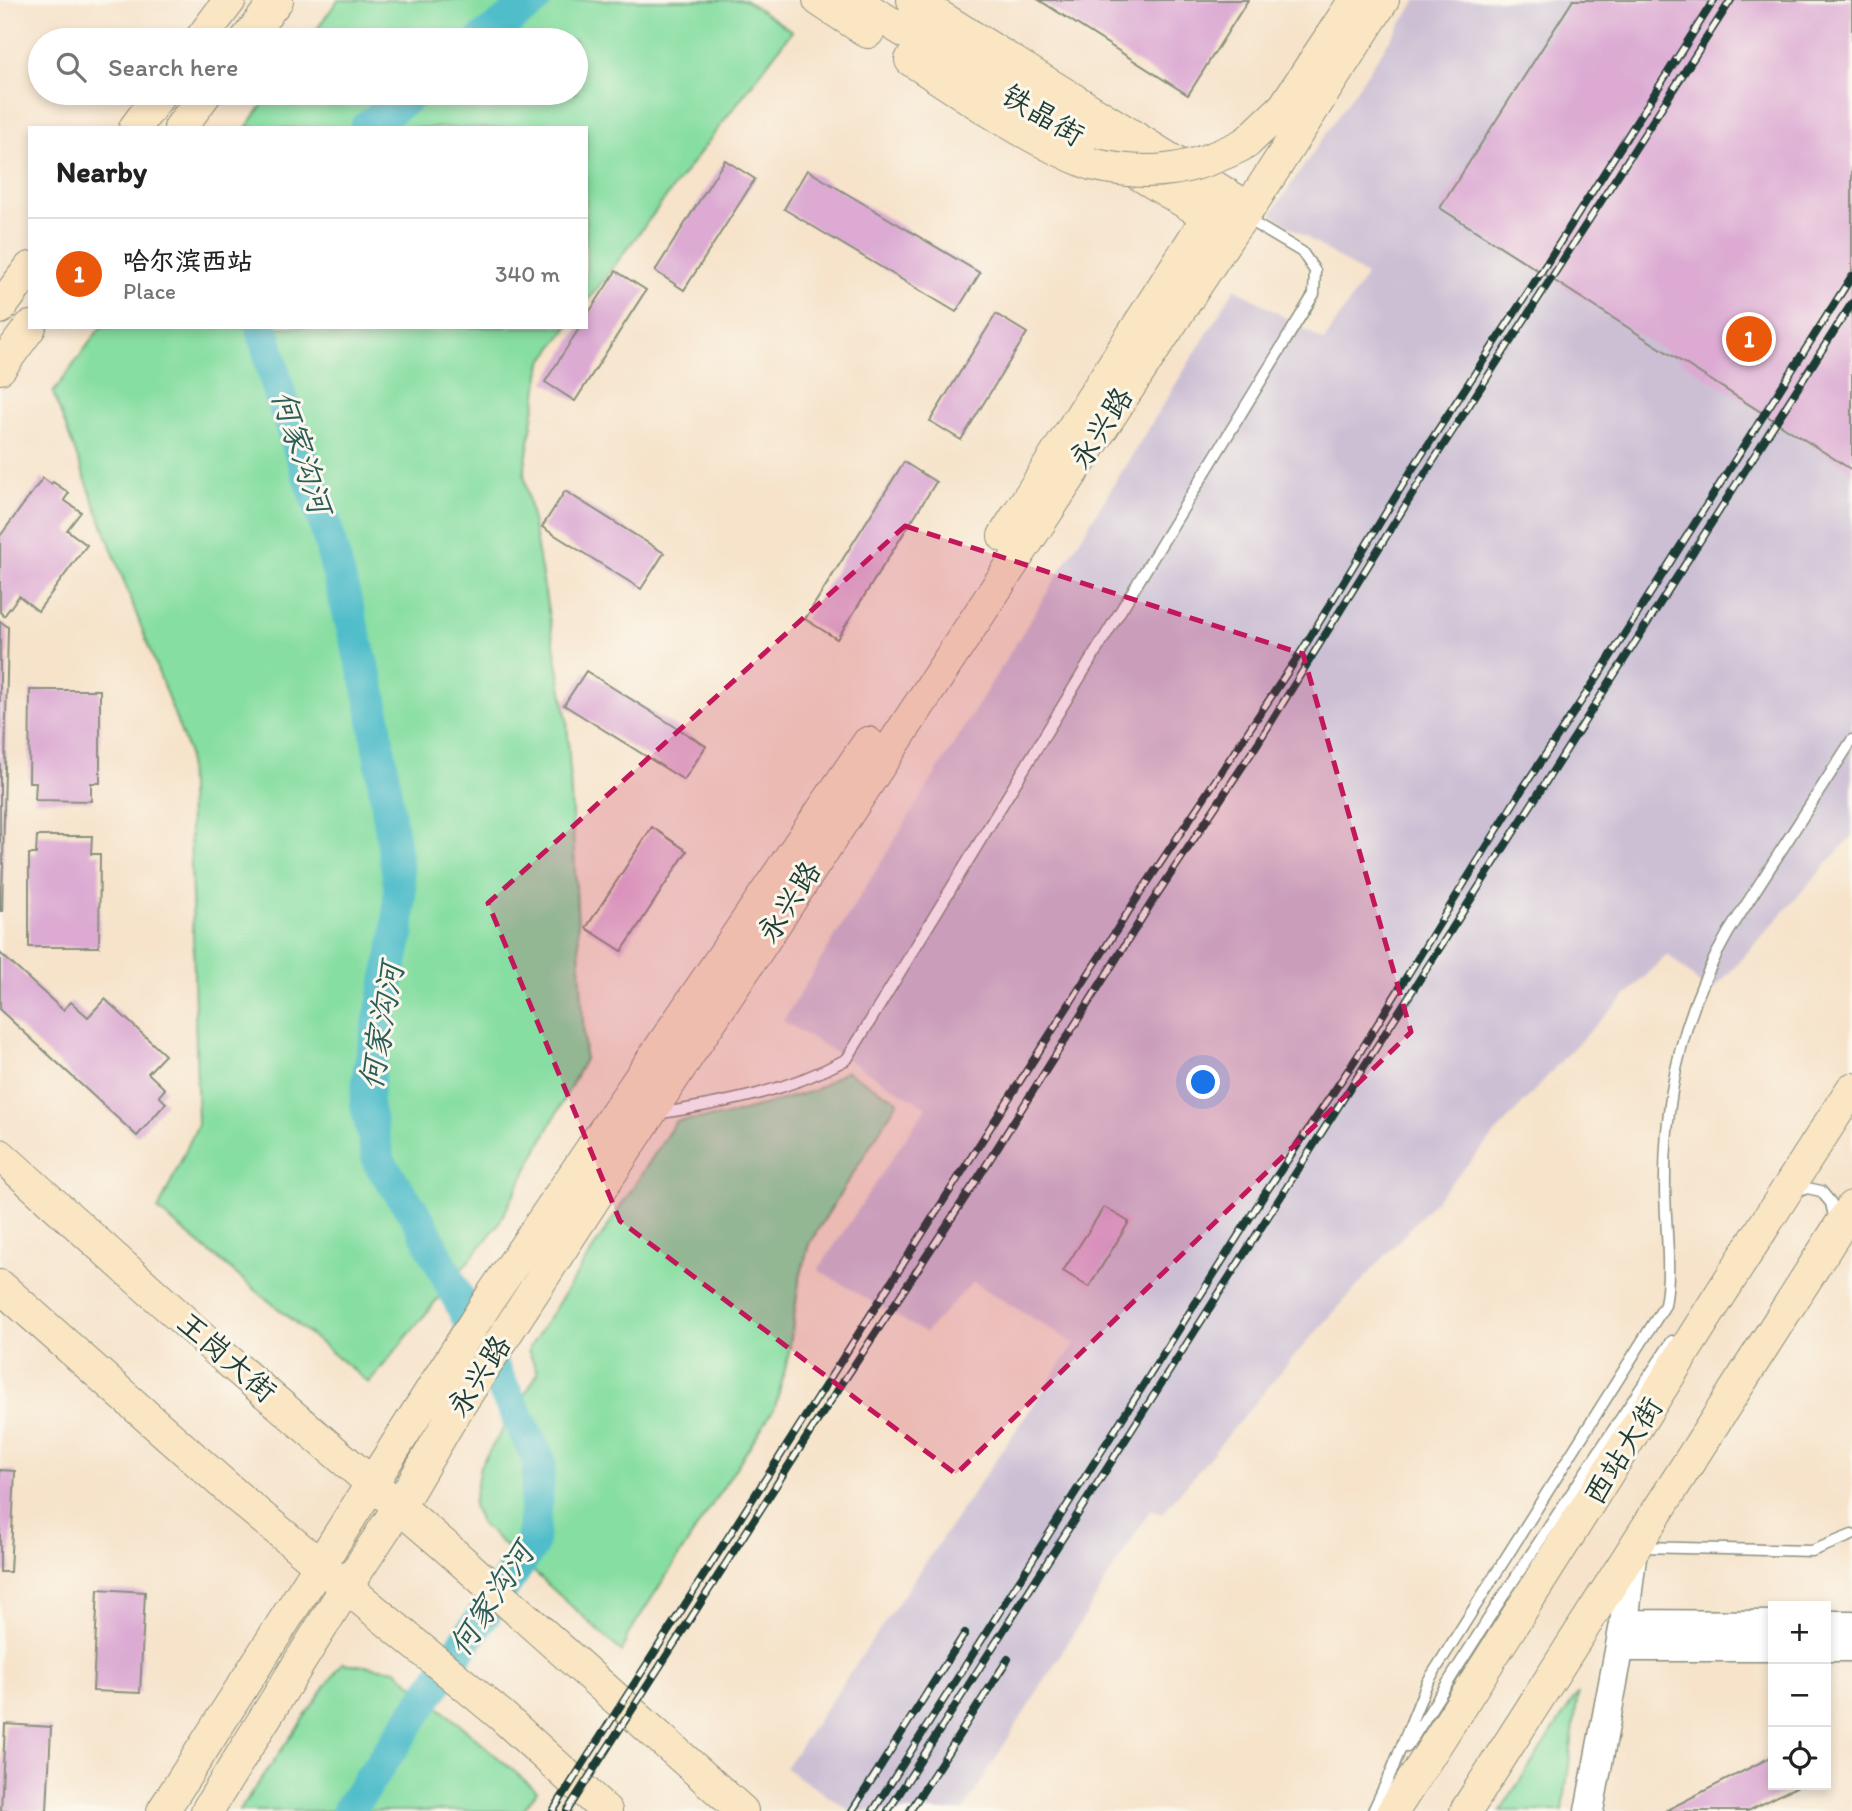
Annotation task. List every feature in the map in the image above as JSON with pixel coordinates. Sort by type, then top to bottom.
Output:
[{"type":"main road","points":[[209,28],[230,0]]},
{"type":"main road","points":[[255,28],[276,0]]},
{"type":"main road","points":[[819,0],[1041,142],[1091,164],[1116,170],[1155,172],[1200,164],[1246,143],[1284,107],[1355,0]]},
{"type":"main road","name":"铁晶街","points":[[853,0],[1231,213]]},
{"type":"main road","name":"铁晶街","points":[[913,0],[1231,213]]},
{"type":"main road","name":"永兴路","points":[[163,1811],[492,1295],[1231,213],[1383,0]]},
{"type":"main road","points":[[136,126],[152,105]]},
{"type":"main road","points":[[181,126],[197,105]]},
{"type":"main road","name":"永兴路","points":[[207,1811],[399,1507],[453,1415],[1231,213]]},
{"type":"main road","points":[[0,308],[28,271]]},
{"type":"main road","points":[[0,368],[29,329]]},
{"type":"main road","name":"西站大街","points":[[1393,1811],[1524,1609],[1774,1199],[1852,1089]]},
{"type":"main road","name":"王岗大街","points":[[0,1155],[225,1358],[551,1639],[742,1811]]},
{"type":"main road","name":"西站大街","points":[[1466,1811],[1844,1219]]},
{"type":"main road","points":[[0,1286],[240,1499],[502,1716],[606,1811]]},
{"type":"street","points":[[1589,1811],[1622,1635],[1633,1547]]},
{"type":"street","points":[[1622,1635],[1768,1625]]},
{"type":"street","points":[[1831,1625],[1852,1625]]},
{"type":"street","points":[[1622,1635],[1768,1647]]},
{"type":"street","points":[[1831,1647],[1852,1647]]},
{"type":"lane","points":[[648,1116],[732,1102],[788,1086],[824,1072],[847,1059],[1314,294],[1315,271],[1302,252],[1231,213]]},
{"type":"lane","points":[[1373,1811],[1427,1683],[1665,1305],[1668,1288],[1665,1185],[1668,1113],[1686,1024],[1712,961],[1728,933],[1852,740]]},
{"type":"lane","points":[[1774,1199],[1852,1073]]},
{"type":"lane","points":[[1774,1199],[1807,1188],[1821,1191],[1844,1219]]},
{"type":"lane","points":[[1392,1770],[1676,1335]]},
{"type":"lane","points":[[1633,1547],[1812,1551],[1852,1535]]},
{"type":"highlighted area","points":[[905,526],[1303,654],[1411,1032],[956,1474],[620,1221],[488,903]]},
{"type":"shaded area","points":[[1417,0],[1852,0],[1852,836],[1710,994],[1668,954],[1570,1051],[1290,1361],[1162,1514],[1151,1509],[963,1811],[850,1811],[785,1768],[1075,1344],[973,1282],[925,1333],[818,1270],[926,1107],[783,1021],[1235,288],[1324,341],[1366,276],[1271,214]]},
{"type":"green space","points":[[338,0],[745,0],[792,31],[588,300],[588,126],[247,126],[262,105],[588,105],[588,28],[318,28]]},
{"type":"green space","points":[[100,329],[567,329],[542,362],[524,473],[567,719],[585,1059],[498,1225],[369,1383],[158,1210],[198,1124],[188,751],[53,393]]},
{"type":"green space","points":[[846,1071],[898,1101],[809,1244],[799,1282],[788,1358],[775,1407],[628,1635],[622,1652],[480,1523],[473,1505],[480,1466],[538,1373],[528,1350],[676,1121],[726,1116],[813,1091]]},
{"type":"green space","points":[[342,1663],[396,1670],[537,1791],[523,1811],[239,1811]]},
{"type":"green space","points":[[1578,1693],[1563,1811],[1500,1811]]},
{"type":"building","points":[[1039,0],[1248,0],[1188,95]]},
{"type":"building","points":[[1573,0],[1852,0],[1852,470],[1440,208]]},
{"type":"building","points":[[725,160],[755,179],[684,290],[655,271]]},
{"type":"building","points":[[807,170],[980,273],[956,312],[784,209]]},
{"type":"building","points":[[616,271],[646,290],[575,401],[545,382],[579,329],[588,329],[588,314]]},
{"type":"building","points":[[996,314],[1027,333],[961,440],[930,421]]},
{"type":"building","points":[[904,462],[936,482],[837,639],[805,619]]},
{"type":"building","points":[[43,478],[69,493],[64,500],[81,512],[67,530],[87,545],[38,611],[19,596],[4,616],[0,612],[0,536]]},
{"type":"building","points":[[565,491],[664,553],[641,589],[542,527]]},
{"type":"building","points":[[0,621],[8,627],[2,911],[0,911]]},
{"type":"building","points":[[586,671],[706,746],[684,780],[564,705]]},
{"type":"building","points":[[30,690],[100,690],[100,783],[91,783],[91,801],[35,800],[36,782],[29,782]]},
{"type":"building","points":[[652,827],[687,851],[622,951],[586,928]]},
{"type":"building","points":[[37,836],[92,836],[91,854],[100,854],[99,947],[29,947],[29,854],[36,854]]},
{"type":"building","points":[[0,953],[63,1010],[71,1002],[88,1017],[105,999],[165,1055],[148,1073],[165,1089],[159,1096],[166,1103],[137,1136],[0,1010]]},
{"type":"building","points":[[1104,1207],[1129,1222],[1089,1287],[1063,1271]]},
{"type":"building","points":[[0,1470],[15,1471],[10,1572],[0,1572]]},
{"type":"building","points":[[98,1589],[145,1592],[140,1693],[93,1691]]},
{"type":"building","points":[[5,1724],[51,1727],[47,1811],[1,1811]]},
{"type":"building","points":[[1768,1759],[1768,1790],[1790,1790],[1748,1811],[1665,1811]]},
{"type":"waterway","name":"何家沟河","points":[[498,28],[535,0]]},
{"type":"waterway","name":"何家沟河","points":[[369,126],[397,105]]},
{"type":"waterway","name":"何家沟河","points":[[263,329],[278,388],[324,520],[371,697],[400,888],[398,932],[370,1066],[366,1102],[379,1162],[420,1222],[540,1462],[532,1545],[348,1811]]},
{"type":"railway","points":[[553,1811],[1139,895],[1301,652],[1413,468],[1714,0]]},
{"type":"railway","points":[[567,1811],[816,1423],[980,1175],[1152,902],[1258,743],[1428,469],[1731,0]]},
{"type":"railway","points":[[873,1811],[1266,1192],[1357,1057],[1523,788],[1596,679],[1852,276]]},
{"type":"railway","points":[[888,1811],[1852,303]]},
{"type":"railway","points":[[852,1811],[965,1633]]},
{"type":"railway","points":[[910,1811],[1008,1659]]},
{"type":"place","name":"哈尔滨西站","points":[[1749,339]]}]
